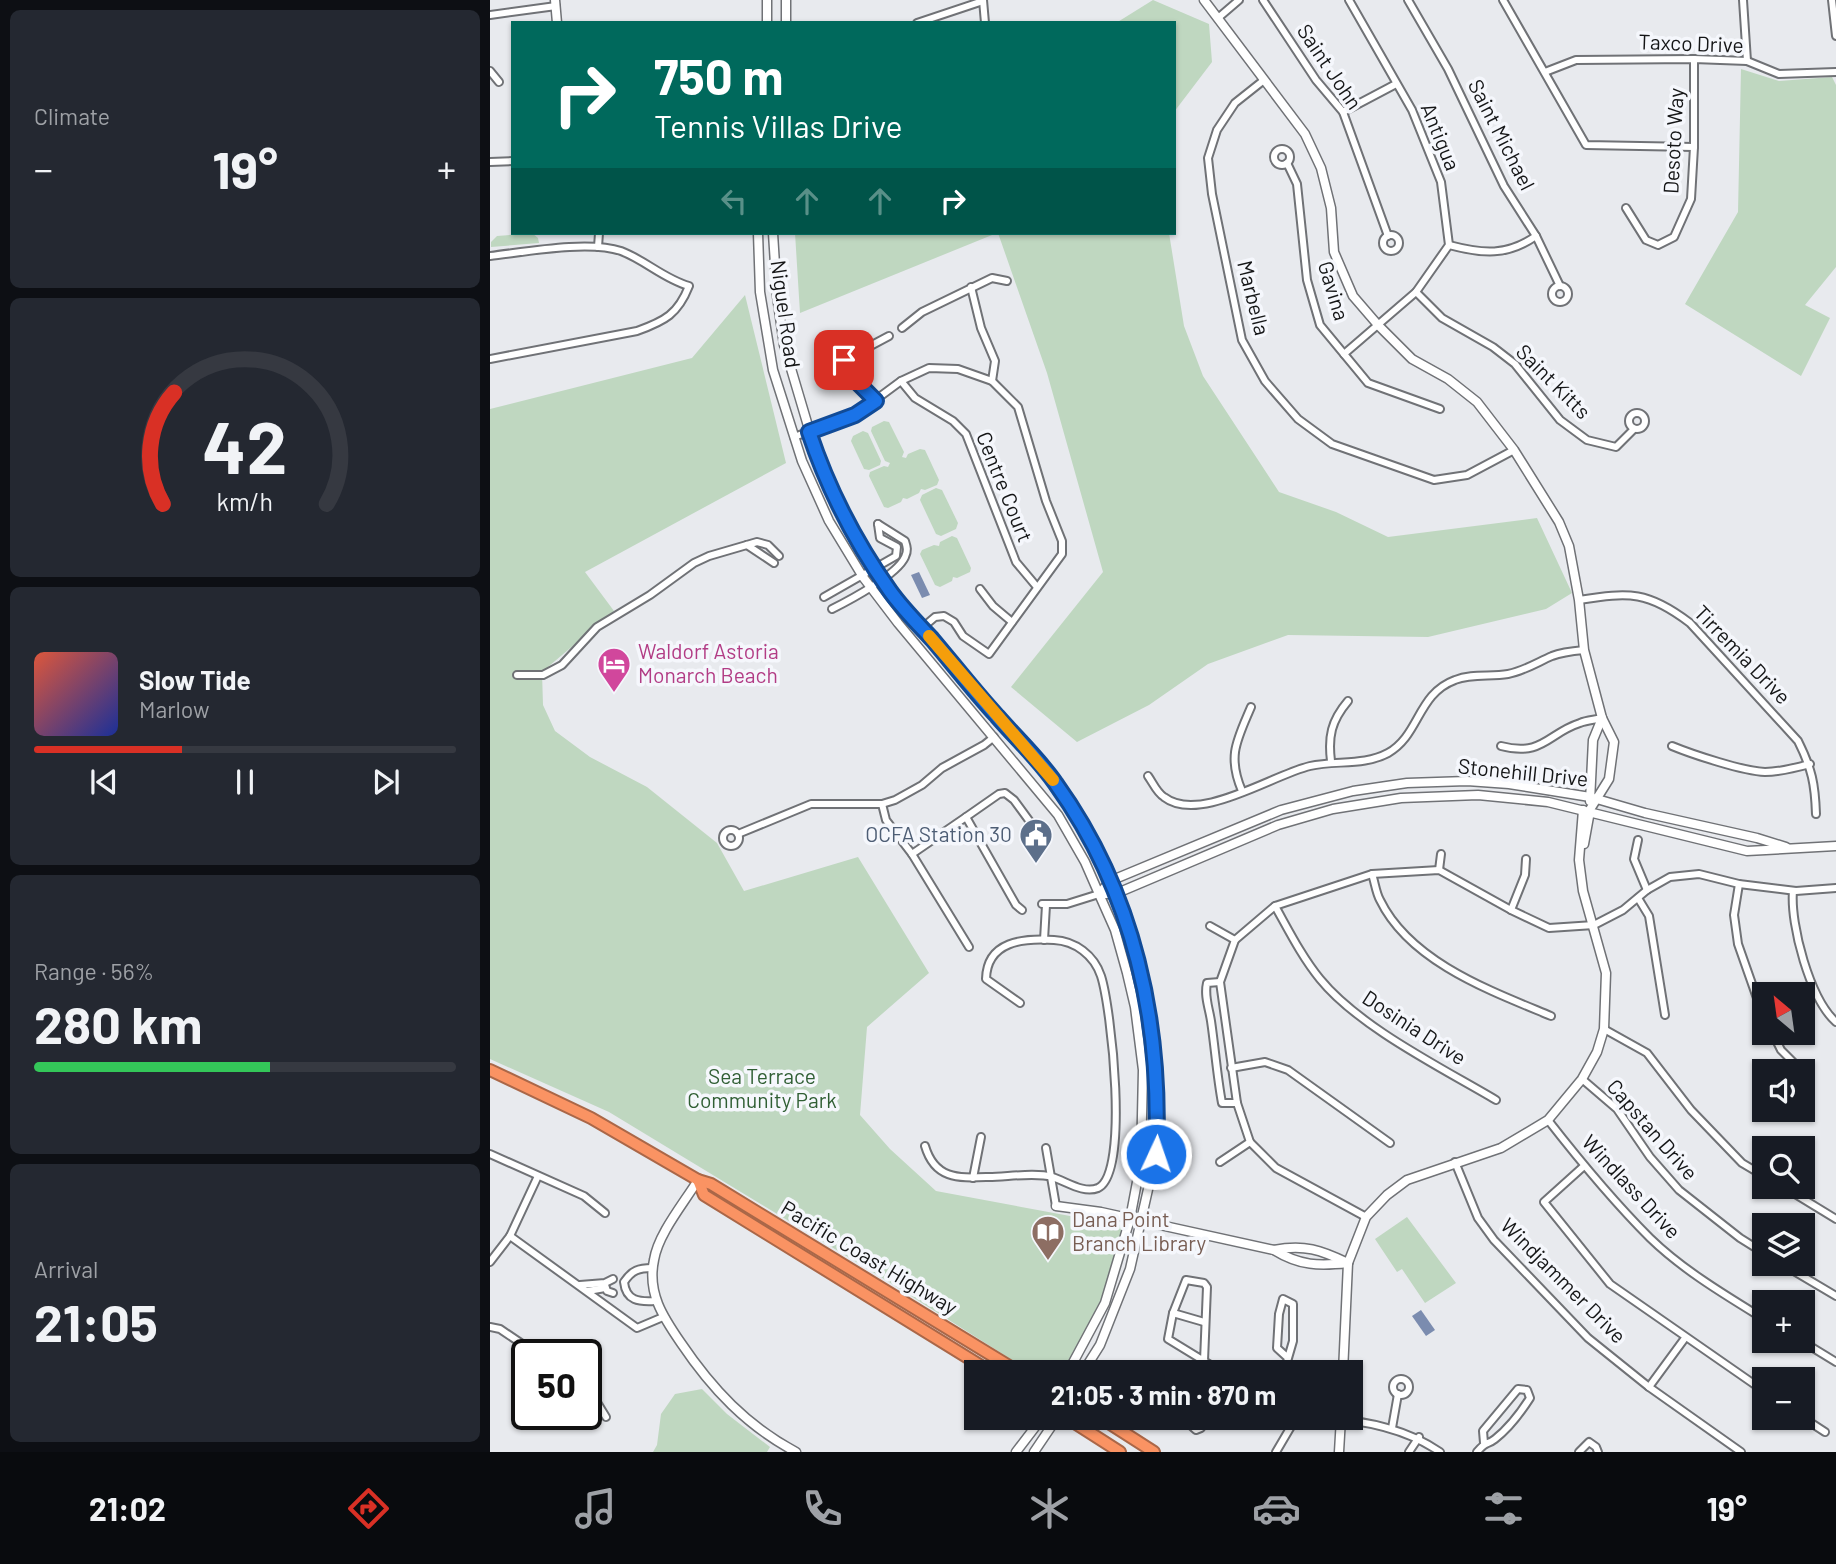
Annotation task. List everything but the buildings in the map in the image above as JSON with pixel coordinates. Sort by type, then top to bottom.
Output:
[{"type":"highway","name":"Pacific Coast Highway","points":[[490,1070],[591,1118],[698,1180],[711,1184],[998,1360]]},
{"type":"highway","name":"Pacific Coast Highway","points":[[698,1180],[704,1195],[971,1360]]},
{"type":"highway","points":[[1086,1430],[1120,1452]]},
{"type":"highway","points":[[1120,1430],[1154,1452]]},
{"type":"main road","points":[[767,0],[767,21]]},
{"type":"main road","points":[[786,0],[786,21]]},
{"type":"main road","points":[[1204,0],[1304,134],[1321,168],[1331,208],[1334,252],[1353,296],[1378,326],[1412,359],[1448,379],[1478,402],[1514,450],[1564,534],[1569,546],[1579,600],[1584,650],[1602,718],[1614,742],[1609,779],[1593,798],[1588,811],[1583,848],[1578,860],[1583,891],[1606,973],[1604,1029],[1597,1052],[1582,1079],[1548,1120],[1501,1148],[1407,1180],[1387,1195],[1366,1217],[1349,1263],[1344,1360]]},
{"type":"main road","points":[[555,3],[557,21]]},
{"type":"main road","name":"Niguel Road","points":[[758,235],[760,292],[773,370],[802,461],[829,521],[863,577],[898,623],[1058,815],[1085,862],[1115,930],[1127,972],[1135,1007],[1143,1070],[1141,1161],[1130,1219],[1105,1303],[1074,1360]]},
{"type":"main road","name":"Niguel Road","points":[[774,235],[777,296],[784,345],[819,463],[847,522],[892,594],[1055,782],[1103,861],[1140,966],[1149,1003],[1156,1069],[1156,1154],[1130,1269],[1100,1345],[1091,1360]]},
{"type":"main road","points":[[1593,798],[1593,740],[1602,718]]},
{"type":"main road","name":"Stonehill Drive","points":[[1099,894],[1110,881],[1281,810],[1353,791],[1407,783],[1467,781],[1509,784],[1593,798],[1792,849]]},
{"type":"main road","name":"Stonehill Drive","points":[[1099,894],[1115,894],[1278,825],[1333,809],[1401,798],[1478,795],[1535,800],[1747,852],[1836,846]]},
{"type":"main road","points":[[698,1180],[659,1243],[652,1268],[655,1301],[694,1362],[723,1398],[762,1432],[796,1452]]},
{"type":"main road","points":[[1056,1206],[1143,1221],[1274,1250],[1292,1261],[1323,1266],[1349,1263]]},
{"type":"main road","points":[[1274,1250],[1295,1246],[1324,1252],[1349,1263]]},
{"type":"main road","points":[[1016,1452],[1033,1430]]},
{"type":"main road","points":[[1034,1452],[1049,1430]]},
{"type":"main road","points":[[1339,1452],[1340,1430]]},
{"type":"street","points":[[1218,18],[1239,0]]},
{"type":"street","name":"Saint John","points":[[1263,0],[1316,80],[1343,112],[1388,236]]},
{"type":"street","name":"Antigua","points":[[1349,0],[1412,110],[1441,182],[1449,245]]},
{"type":"street","name":"Saint Michael","points":[[1408,0],[1448,69],[1504,186],[1536,236],[1560,286]]},
{"type":"street","points":[[1503,0],[1587,145],[1694,147]]},
{"type":"street","points":[[1743,0],[1747,61]]},
{"type":"street","points":[[1832,0],[1836,36]]},
{"type":"street","points":[[923,21],[983,1],[985,21]]},
{"type":"street","points":[[490,15],[555,3]]},
{"type":"street","name":"Taxco Drive","points":[[1545,72],[1576,60],[1694,59],[1747,61],[1779,74],[1836,72]]},
{"type":"street","name":"Desoto Way","points":[[1626,208],[1646,240],[1658,245],[1674,237],[1691,198],[1694,59]]},
{"type":"street","points":[[490,71],[499,82]]},
{"type":"street","name":"Marbella","points":[[1264,80],[1235,103],[1216,131],[1208,158],[1212,194],[1242,340],[1265,381],[1298,419],[1332,444],[1434,480],[1467,475],[1514,450]]},
{"type":"street","points":[[1343,112],[1396,84]]},
{"type":"street","points":[[490,162],[511,161]]},
{"type":"street","name":"Gavina","points":[[1287,163],[1297,184],[1307,280],[1320,324],[1368,383],[1440,409]]},
{"type":"street","points":[[598,247],[599,235]]},
{"type":"street","points":[[1344,354],[1416,292],[1449,245],[1467,250],[1501,252],[1521,246],[1536,236]]},
{"type":"street","points":[[490,256],[598,247],[621,251],[672,280],[689,286],[682,303],[671,315],[657,324],[637,331],[490,359]]},
{"type":"street","points":[[902,328],[922,312],[971,287],[992,278],[1007,281]]},
{"type":"street","points":[[971,287],[981,328],[995,362],[992,381]]},
{"type":"street","name":"Saint Kitts","points":[[1416,292],[1442,318],[1493,347],[1515,364],[1560,420],[1587,440],[1616,447],[1634,429]]},
{"type":"street","points":[[876,401],[856,381],[844,360],[889,336]]},
{"type":"street","points":[[794,437],[855,415],[901,381],[929,368],[958,369],[992,381],[1018,407],[1046,501],[1062,541],[1062,554],[989,654],[963,636],[954,622],[944,616],[935,618],[922,628]]},
{"type":"street","name":"Centre Court","points":[[901,381],[915,398],[953,421],[966,434],[1016,562],[1037,587]]},
{"type":"street","points":[[824,597],[893,560],[898,551],[894,544],[880,538],[878,524],[902,538],[907,546],[905,558],[900,564],[832,609]]},
{"type":"street","points":[[517,675],[543,675],[562,665],[597,627],[694,562],[709,556],[757,542],[768,545],[776,560],[747,545]]},
{"type":"street","points":[[980,589],[993,606],[1012,622]]},
{"type":"street","name":"Tirremia Drive","points":[[1579,600],[1619,594],[1649,599],[1671,609],[1690,623],[1798,741],[1810,764],[1815,782],[1816,814]]},
{"type":"street","points":[[1148,776],[1162,796],[1185,805],[1202,806],[1219,802],[1294,770],[1331,761],[1371,760],[1402,743],[1429,697],[1439,688],[1471,676],[1508,674],[1555,655],[1584,650]]},
{"type":"street","points":[[1331,761],[1328,741],[1331,726],[1348,701]]},
{"type":"street","points":[[1242,791],[1234,774],[1233,755],[1237,738],[1251,707]]},
{"type":"street","points":[[1501,746],[1515,750],[1532,748],[1578,723],[1602,718]]},
{"type":"street","points":[[738,834],[811,804],[882,804],[912,791],[942,768],[995,737]]},
{"type":"street","points":[[1672,746],[1691,754],[1763,772],[1810,764]]},
{"type":"street","points":[[912,853],[996,796],[1006,793],[1035,830]]},
{"type":"street","points":[[882,804],[886,820],[912,853],[969,947]]},
{"type":"street","points":[[966,817],[1016,905],[1022,910]]},
{"type":"street","points":[[1638,840],[1634,859],[1647,890]]},
{"type":"street","points":[[1439,870],[1441,854]]},
{"type":"street","points":[[1511,910],[1525,875],[1526,859]]},
{"type":"street","points":[[1366,1217],[1276,1168],[1250,1142],[1237,1103],[1220,982],[1235,940],[1275,906],[1372,874],[1439,870],[1549,928],[1594,925],[1623,910],[1647,890],[1670,877],[1699,874],[1739,884],[1793,891],[1836,888]]},
{"type":"street","points":[[1372,874],[1379,900],[1395,923],[1422,950],[1481,987],[1551,1016]]},
{"type":"street","points":[[1739,884],[1734,915],[1738,944],[1752,984]]},
{"type":"street","points":[[1793,891],[1791,908],[1800,947],[1821,1002],[1836,1022]]},
{"type":"street","name":"Stonehill Drive","points":[[1044,940],[1044,904],[1067,904],[1099,894]]},
{"type":"street","points":[[1637,898],[1649,916],[1665,1015]]},
{"type":"street","name":"Dosinia Drive","points":[[1275,906],[1321,980],[1343,1003],[1378,1029],[1496,1100]]},
{"type":"street","points":[[1210,926],[1235,940]]},
{"type":"street","points":[[925,1146],[934,1166],[947,1176],[1051,1176],[1082,1188],[1099,1187],[1108,1179],[1117,1128],[1113,1047],[1100,975],[1083,949],[1066,940],[1024,939],[1003,947],[992,957],[987,967],[986,979],[1020,1003]]},
{"type":"street","points":[[1220,982],[1207,983],[1205,991],[1222,1103],[1237,1103]]},
{"type":"street","points":[[1604,1029],[1647,1053],[1691,1110],[1742,1163],[1752,1169]]},
{"type":"street","points":[[1778,1045],[1790,1059]]},
{"type":"street","points":[[1231,1068],[1265,1062],[1289,1070],[1390,1143]]},
{"type":"street","name":"Capstan Drive","points":[[1582,1079],[1616,1110],[1650,1157],[1679,1190],[1752,1245]]},
{"type":"street","name":"Windlass Drive","points":[[1548,1120],[1584,1166],[1652,1239],[1717,1291],[1752,1312]]},
{"type":"street","points":[[974,1178],[981,1137]]},
{"type":"street","points":[[1220,1162],[1250,1142]]},
{"type":"street","points":[[1046,1148],[1056,1206]]},
{"type":"street","points":[[490,1154],[584,1196],[605,1213]]},
{"type":"street","name":"Windjammer Drive","points":[[1455,1163],[1478,1218],[1494,1240],[1588,1338],[1649,1387],[1741,1452]]},
{"type":"street","points":[[1584,1166],[1544,1202],[1610,1284],[1752,1383]]},
{"type":"street","points":[[490,1262],[510,1236],[538,1176]]},
{"type":"street","points":[[1803,1199],[1836,1219]]},
{"type":"street","points":[[510,1236],[637,1328],[663,1317]]},
{"type":"street","points":[[588,1291],[605,1286],[639,1268],[652,1268]]},
{"type":"street","points":[[1802,1276],[1836,1296]]},
{"type":"street","points":[[618,1280],[619,1292]]},
{"type":"street","points":[[1202,1360],[1168,1339],[1173,1313],[1186,1280],[1206,1284],[1204,1360]]},
{"type":"street","points":[[580,1285],[605,1286]]},
{"type":"street","points":[[605,1286],[609,1293],[619,1292],[636,1301],[655,1301]]},
{"type":"street","points":[[1283,1299],[1293,1304],[1293,1341],[1288,1358],[1278,1348],[1279,1314],[1283,1299]]},
{"type":"street","points":[[1173,1313],[1204,1322]]},
{"type":"street","points":[[490,1327],[500,1329],[515,1339]]},
{"type":"street","points":[[1649,1387],[1685,1338]]},
{"type":"street","points":[[1815,1349],[1836,1362]]},
{"type":"street","points":[[1477,1452],[1484,1443],[1496,1438],[1523,1409],[1530,1398],[1527,1390],[1518,1389],[1494,1417],[1483,1431],[1484,1443]]},
{"type":"street","points":[[1392,1428],[1398,1394]]},
{"type":"street","points":[[602,1410],[606,1417]]},
{"type":"street","points":[[1363,1422],[1419,1437],[1440,1452]]},
{"type":"street","points":[[1815,1425],[1825,1432]]},
{"type":"street","points":[[1276,1452],[1289,1430]]},
{"type":"street","points":[[1409,1452],[1419,1437]]},
{"type":"street","points":[[1578,1452],[1589,1442],[1598,1452]]},
{"type":"street","points":[[1280,1445],[1286,1451]]},
{"type":"green space","points":[[1153,0],[1209,24],[1212,62],[1176,109],[1176,21],[1119,21]]},
{"type":"green space","points":[[1741,69],[1779,81],[1832,77],[1836,85],[1836,267],[1805,305],[1830,318],[1801,376],[1685,304],[1738,212]]},
{"type":"green space","points":[[534,235],[539,243],[491,247],[491,242],[497,236]]},
{"type":"green space","points":[[795,235],[992,235],[800,313]]},
{"type":"green space","points":[[999,235],[1169,235],[1184,326],[1203,376],[1279,492],[1336,512],[1388,537],[1537,518],[1572,593],[1546,609],[1428,637],[1288,635],[1208,664],[1149,705],[1077,742],[1011,687],[1103,572],[1047,373]]},
{"type":"green space","name":"Sea Terrace Community Park","points":[[745,295],[786,463],[585,572],[614,611],[542,672],[543,705],[555,731],[590,757],[647,787],[717,843],[744,891],[858,857],[929,973],[867,1027],[860,1115],[890,1149],[936,1191],[1124,1226],[1108,1286],[1069,1360],[1012,1360],[609,1112],[490,1059],[490,409],[692,358]]},
{"type":"green space","points":[[884,421],[889,422],[904,452],[902,457],[906,458],[908,454],[920,449],[925,450],[939,480],[937,485],[921,489],[919,493],[907,499],[903,498],[901,502],[888,508],[884,507],[869,476],[870,472],[888,467],[890,463],[885,461],[871,431],[872,427]]},
{"type":"green space","points":[[863,431],[868,433],[881,461],[880,465],[869,470],[864,469],[851,441],[853,436]]},
{"type":"green space","points":[[936,488],[942,490],[958,523],[956,529],[941,536],[936,534],[920,500],[922,495]]},
{"type":"green space","points":[[952,536],[957,538],[971,568],[970,572],[953,577],[952,581],[940,587],[935,585],[920,554],[922,550],[934,545],[939,546],[940,542]]},
{"type":"green space","points":[[1407,1217],[1456,1283],[1425,1303],[1402,1269],[1397,1272],[1375,1239]]},
{"type":"green space","points":[[702,1389],[727,1414],[770,1447],[767,1452],[653,1452],[657,1445],[661,1414],[675,1394]]},
{"type":"water","points":[[919,572],[930,595],[922,598],[911,575]]},
{"type":"water","points":[[1421,1310],[1435,1330],[1426,1336],[1412,1316]]},
{"type":"slow traffic","points":[[929,636],[1053,780]]},
{"type":"place","name":"Waldorf Astoria Monarch Beach","points":[[614,694]]},
{"type":"place","name":"OCFA Station 30","points":[[1036,865]]},
{"type":"place","name":"Dana Point Branch Library","points":[[1048,1262]]},
{"type":"route","points":[[844,360],[856,381],[876,401],[855,415],[809,432],[819,463],[847,522],[892,594],[1055,782],[1103,861],[1140,966],[1149,1003],[1158,1108],[1156,1154]]}]
